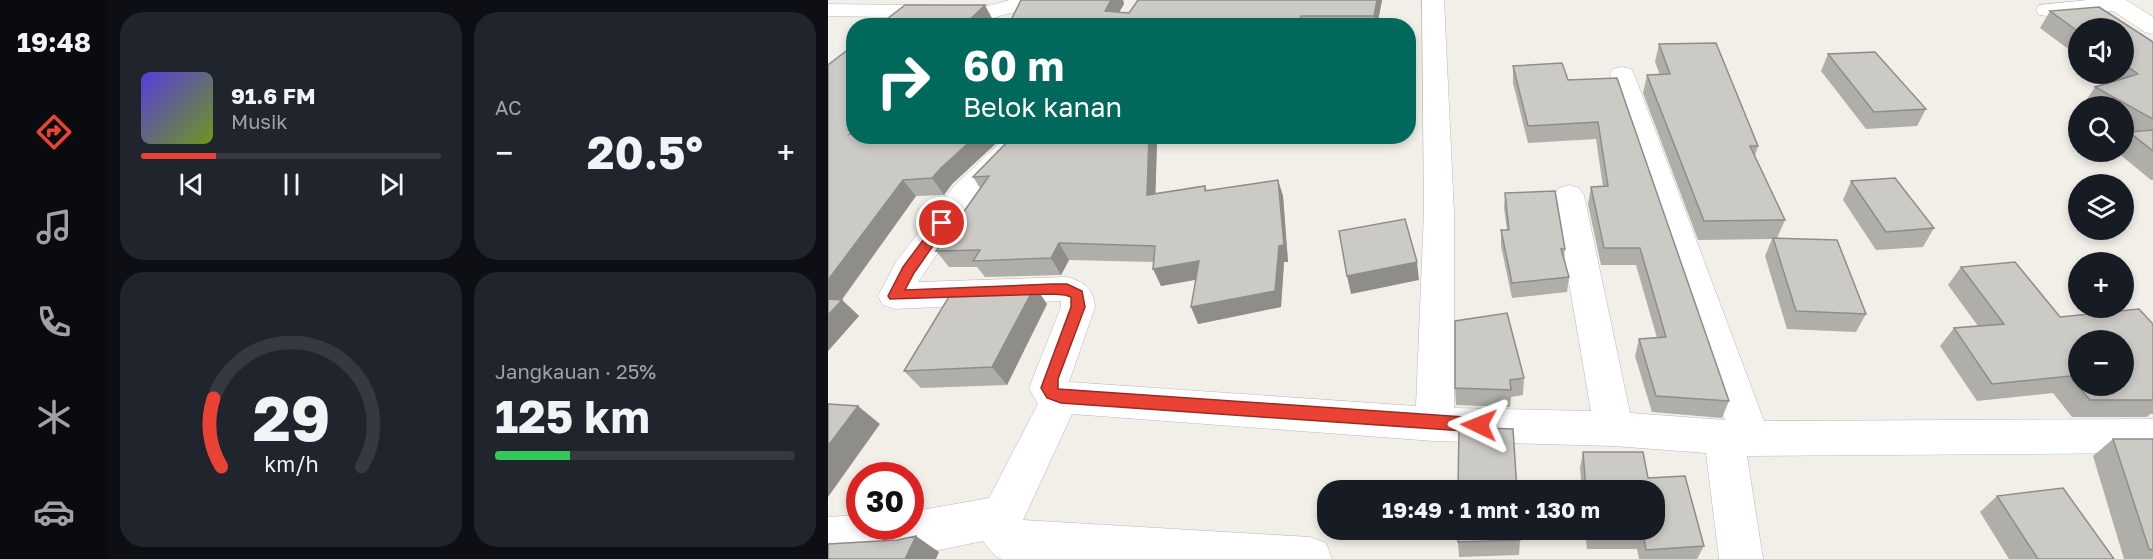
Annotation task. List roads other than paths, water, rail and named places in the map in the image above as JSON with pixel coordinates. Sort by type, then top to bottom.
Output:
[{"type":"street","points":[[828,10],[989,13],[1023,3],[1060,0]]},
{"type":"street","points":[[1433,0],[1422,73],[1438,283],[1434,424]]},
{"type":"street","points":[[2047,10],[2114,2],[2153,27]]},
{"type":"street","points":[[1622,75],[1737,438],[1741,559]]},
{"type":"street","points":[[1015,144],[964,193],[908,270],[895,296],[1052,289],[1067,290],[1077,295],[1078,307],[1048,388],[1052,394],[1061,397],[1434,424],[1614,429],[1737,438],[2153,436]]},
{"type":"street","points":[[1569,195],[1614,429]]},
{"type":"street","points":[[1061,397],[1002,516],[1001,531],[1011,541],[1310,559]]},
{"type":"street","points":[[828,540],[920,532],[1002,516]]}]
